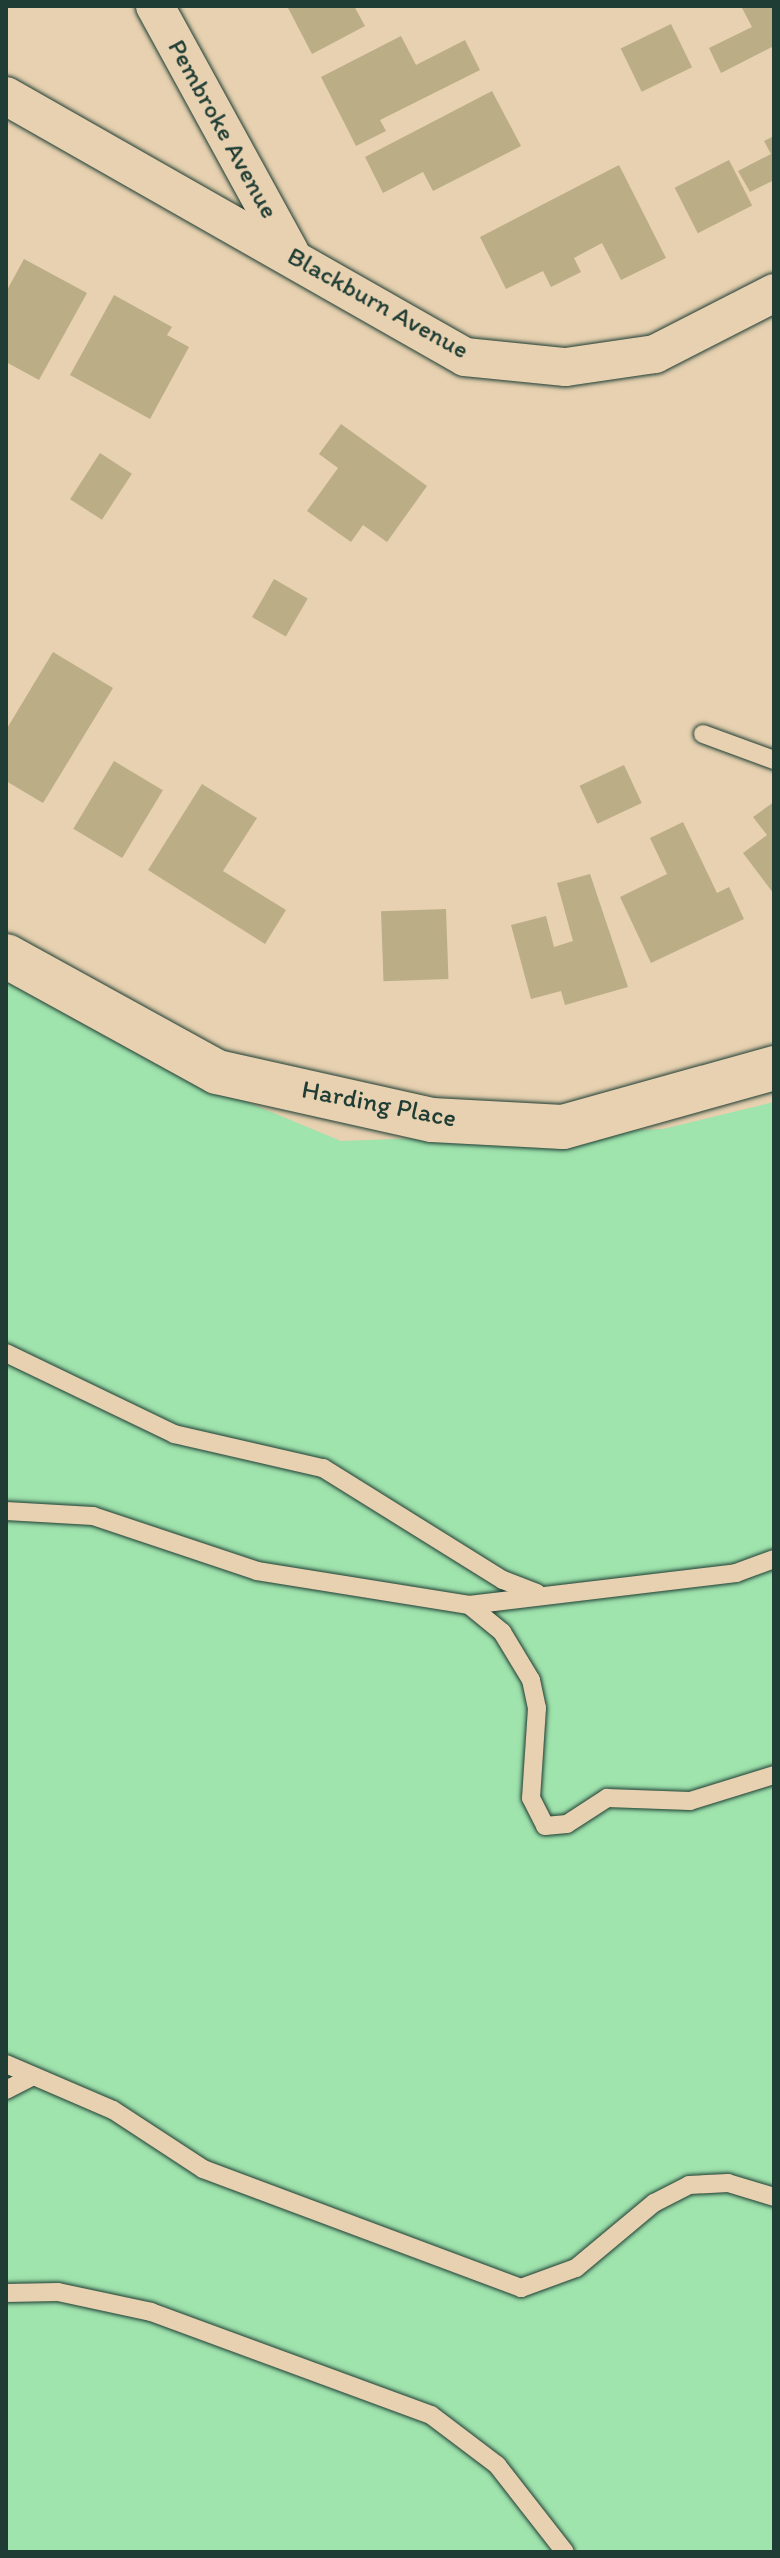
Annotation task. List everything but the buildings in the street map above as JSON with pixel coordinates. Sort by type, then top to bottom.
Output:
[{"type":"main road","name":"Harding Place","points":[[6,956],[217,1072],[432,1120],[563,1127],[774,1068]]},
{"type":"street","name":"Pembroke Avenue","points":[[155,6],[290,253]]},
{"type":"street","name":"Blackburn Avenue","points":[[6,96],[290,253],[465,357],[566,367],[655,354],[774,293]]},
{"type":"lane","points":[[703,734],[774,760]]},
{"type":"lane","points":[[6,1353],[174,1434],[323,1468],[503,1580],[537,1593]]},
{"type":"lane","points":[[6,1511],[93,1516],[249,1569],[469,1605],[537,1593],[736,1573],[774,1559]]},
{"type":"lane","points":[[469,1605],[502,1632],[531,1680],[537,1708],[531,1798],[545,1826],[567,1824],[607,1798],[690,1801],[774,1775]]},
{"type":"lane","points":[[6,2064],[113,2110],[203,2169],[521,2288],[553,2282],[593,2258],[681,2188],[728,2183],[774,2197]]},
{"type":"lane","points":[[6,2090],[32,2077]]},
{"type":"lane","points":[[6,2293],[58,2292],[151,2312],[431,2415],[497,2465],[565,2552]]},
{"type":"green space","points":[[6,981],[156,1064],[341,1141],[663,1129],[774,1102],[774,2552],[6,2552]]}]
